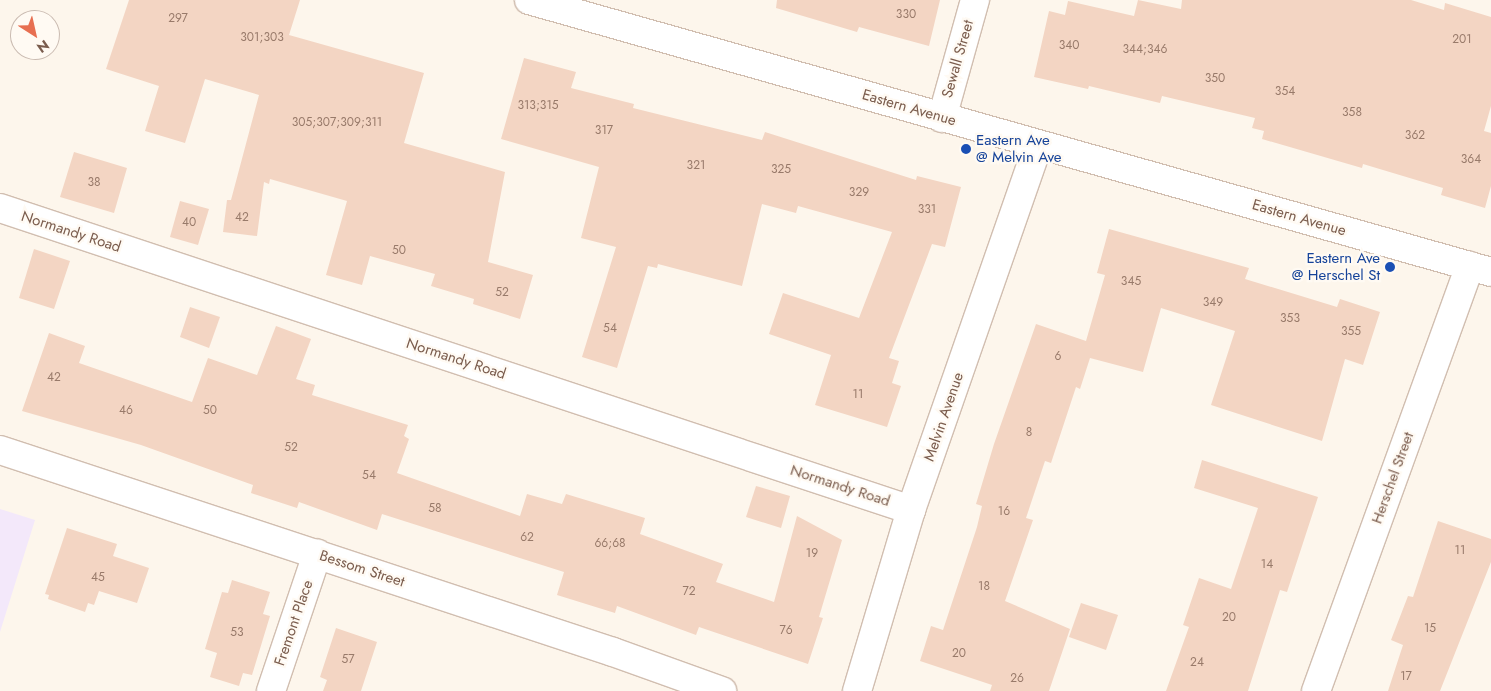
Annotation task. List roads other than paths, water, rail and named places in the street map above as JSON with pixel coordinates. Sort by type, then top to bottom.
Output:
[{"type":"street","name":"Eastern Avenue","points":[[529,0],[1038,146],[1480,269]]},
{"type":"street","name":"Sewall Street","points":[[942,118],[975,0]]},
{"type":"street","name":"Melvin Avenue","points":[[858,691],[911,510],[1038,146]]},
{"type":"street","name":"Normandy Road","points":[[0,208],[911,510]]},
{"type":"street","name":"Herschel Street","points":[[1316,691],[1480,269]]},
{"type":"street","name":"Bessom Street","points":[[0,450],[317,554],[722,691]]},
{"type":"street","name":"Fremont Place","points":[[271,691],[317,554]]},
{"type":"place","name":"Eastern Ave @ Melvin Ave","points":[[966,149]]},
{"type":"place","name":"Eastern Ave @ Herschel St","points":[[1390,267]]}]
